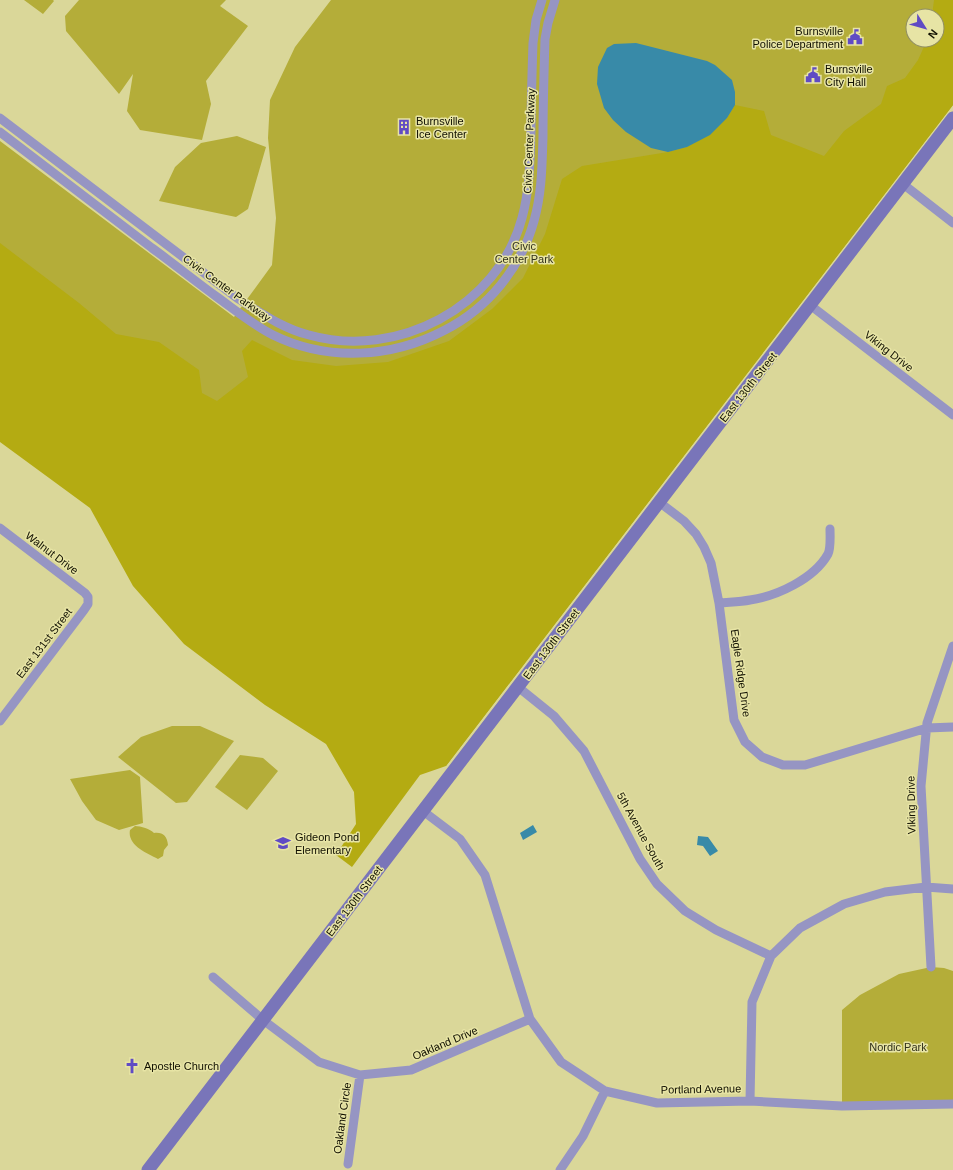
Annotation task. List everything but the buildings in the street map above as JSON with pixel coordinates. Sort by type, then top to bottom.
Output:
[{"type":"street","name":"Civic Center Parkway","points":[[0,118],[238,298],[277,323],[305,334],[336,341],[362,341],[390,338],[431,324],[468,301],[479,291],[497,269],[515,238],[522,218],[529,184],[533,43],[536,20],[542,0]]},
{"type":"street","name":"Civic Center Parkway","points":[[0,132],[231,307],[271,334],[301,346],[335,353],[362,353],[393,350],[436,335],[463,320],[488,299],[507,276],[526,243],[535,216],[541,185],[545,39],[554,0]]},
{"type":"street","name":"East 130th Street","points":[[148,1170],[953,118]]},
{"type":"street","points":[[903,184],[953,223]]},
{"type":"street","name":"Viking Drive","points":[[810,305],[953,415]]},
{"type":"street","name":"Eagle Ridge Drive","points":[[659,502],[684,521],[696,534],[712,563],[719,603],[734,720],[745,742],[762,757],[783,765],[805,766],[927,728],[953,727]]},
{"type":"street","name":"Walnut Drive","points":[[0,528],[85,593],[88,597]]},
{"type":"street","points":[[719,603],[750,600],[765,596],[780,591],[806,577],[819,565],[829,552],[830,529]]},
{"type":"street","name":"East 131st Street","points":[[0,721],[84,610],[88,604],[88,597]]},
{"type":"street","name":"Viking Drive","points":[[931,967],[921,786],[928,723],[953,646]]},
{"type":"street","name":"5th Avenue South","points":[[518,687],[554,716],[584,751],[640,859],[657,884],[685,911],[716,930],[771,956]]},
{"type":"street","name":"Portland Avenue","points":[[423,811],[460,839],[485,876],[530,1019],[561,1062],[605,1091],[657,1103],[750,1100],[842,1106],[953,1104]]},
{"type":"street","points":[[750,1100],[752,1002],[771,956],[800,928],[844,904],[885,892],[926,887],[953,889]]},
{"type":"street","name":"Oakland Drive","points":[[213,977],[262,1020],[319,1062],[360,1075],[411,1070],[530,1019]]},
{"type":"street","name":"Oakland Circle","points":[[348,1164],[360,1075]]},
{"type":"street","points":[[560,1170],[583,1136],[605,1091]]},
{"type":"green space","points":[[24,0],[53,0],[54,1],[43,14]]},
{"type":"green space","points":[[79,0],[226,0],[220,6],[248,26],[206,81],[211,104],[202,140],[140,130],[127,111],[133,74],[119,94],[66,31],[65,16]]},
{"type":"green space","name":"Civic Center Park","points":[[331,0],[953,0],[953,105],[446,766],[0,419],[0,141],[234,317],[272,265],[276,218],[268,138],[270,100],[295,47]]},
{"type":"green space","points":[[237,136],[266,147],[248,209],[236,217],[159,201],[175,167],[201,143]]},
{"type":"green space","points":[[172,726],[200,726],[234,741],[187,802],[176,803],[118,757],[141,737]]},
{"type":"green space","points":[[240,755],[263,758],[278,771],[247,810],[215,787]]},
{"type":"green space","points":[[130,770],[140,777],[143,823],[119,830],[96,820],[82,801],[70,779]]},
{"type":"green space","points":[[135,826],[164,835],[167,839],[168,845],[164,850],[163,856],[158,859],[138,848],[134,844],[131,840],[130,830]]},
{"type":"green space","name":"Nordic Park","points":[[931,967],[944,968],[953,971],[953,1104],[842,1106],[842,1010],[860,995],[899,974]]},
{"type":"shaded area","name":"Civic Center Park","points":[[934,0],[953,0],[953,105],[446,766],[420,775],[352,867],[336,855],[356,824],[354,792],[326,744],[265,705],[184,644],[133,586],[90,508],[0,442],[0,243],[79,303],[116,334],[159,342],[199,370],[202,393],[217,401],[248,377],[242,351],[252,340],[292,360],[336,366],[388,362],[449,341],[492,309],[523,278],[545,234],[562,179],[582,166],[668,152],[687,147],[727,118],[735,105],[764,111],[771,135],[824,156],[844,131],[881,104],[887,86],[905,78],[918,60],[923,48],[945,48],[945,8],[933,8]]},
{"type":"water","points":[[636,43],[707,61],[715,65],[732,80],[735,92],[735,105],[727,118],[710,135],[687,147],[668,152],[651,148],[626,132],[613,120],[604,108],[597,84],[598,67],[607,48],[614,44]]},
{"type":"water","points":[[533,825],[537,832],[523,840],[520,833]]},
{"type":"water","points":[[698,836],[708,837],[718,851],[710,856],[703,846],[697,845]]},
{"type":"place","name":"Burnsville Police Department","points":[[855,37]]},
{"type":"place","name":"Burnsville City Hall","points":[[813,75]]},
{"type":"place","name":"Burnsville Ice Center","points":[[404,127]]},
{"type":"place","name":"Gideon Pond Elementary","points":[[283,843]]},
{"type":"place","name":"Apostle Church","points":[[132,1066]]}]
